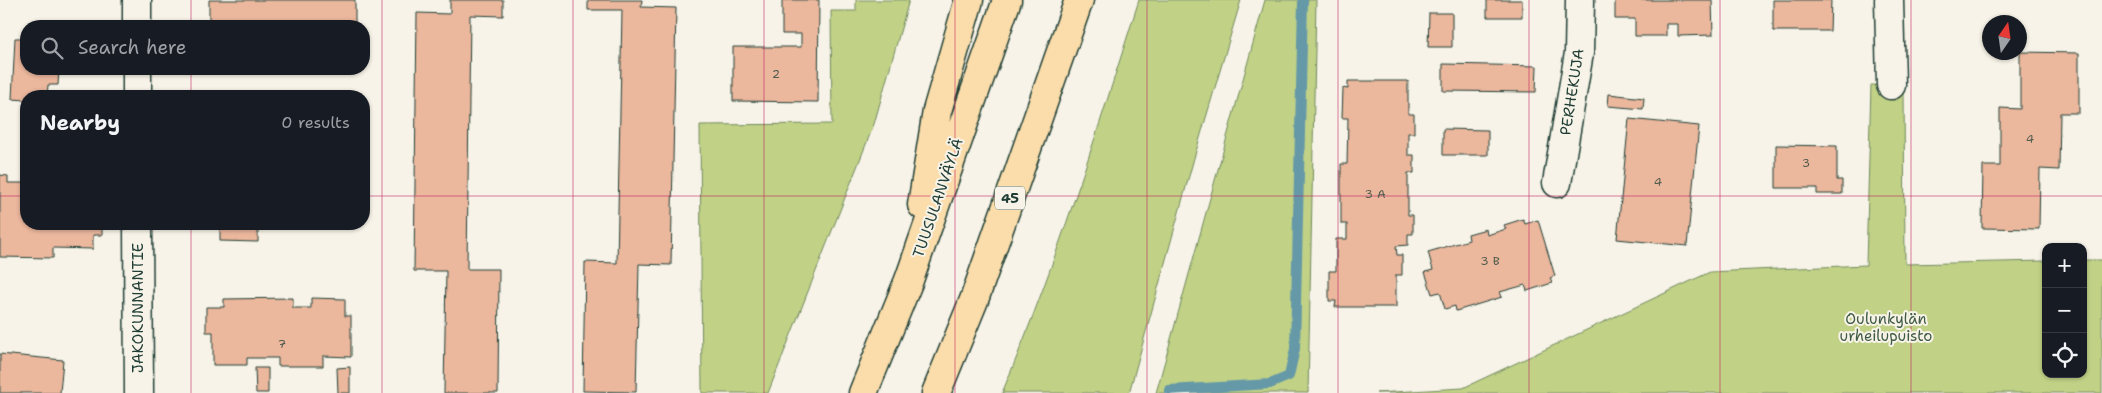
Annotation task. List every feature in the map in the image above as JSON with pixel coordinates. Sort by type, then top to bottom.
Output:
[{"type":"highway","points":[[909,280],[937,111],[969,0]]},
{"type":"highway","name":"TUUSULANVÄYLÄ","points":[[863,393],[909,280],[1007,0]]},
{"type":"highway","name":"45","points":[[936,393],[974,300],[1079,0]]},
{"type":"street","points":[[137,0],[137,20]]},
{"type":"street","name":"PERHEKUJA","points":[[1557,183],[1579,53],[1580,0]]},
{"type":"street","points":[[1889,0],[1891,85]]},
{"type":"street","points":[[137,75],[137,90]]},
{"type":"street","name":"JAKOKUNNANTIE","points":[[138,230],[139,393]]},
{"type":"green space","points":[[856,0],[909,0],[874,124],[768,393],[702,393],[700,125],[832,124],[831,11],[856,11]]},
{"type":"green space","points":[[1139,0],[1241,0],[1194,158],[1129,393],[1002,393],[1058,247]]},
{"type":"green space","points":[[1265,0],[1316,0],[1308,393],[1156,393]]},
{"type":"green space","name":"Oulunkylän urheilupuisto","points":[[1871,85],[1904,86],[1905,264],[2042,261],[2042,378],[2087,378],[2087,260],[2102,260],[2102,393],[1376,393],[1463,388],[1710,272],[1866,265]]},
{"type":"building","points":[[209,0],[355,0],[355,20],[209,20]]},
{"type":"building","points":[[450,0],[503,0],[503,16],[470,15],[467,269],[499,269],[498,393],[444,393],[446,271],[414,271],[417,13],[450,14]]},
{"type":"building","points":[[588,0],[642,0],[641,7],[676,8],[671,265],[639,264],[636,392],[583,391],[585,262],[617,263],[622,10],[588,10]]},
{"type":"building","points":[[782,0],[819,0],[818,102],[733,101],[733,47],[801,47],[801,34],[782,34]]},
{"type":"building","points":[[1487,0],[1522,0],[1522,17],[1487,17]]},
{"type":"building","points":[[1615,0],[1712,0],[1713,35],[1678,36],[1678,24],[1666,24],[1666,36],[1635,36],[1635,19],[1615,19]]},
{"type":"building","points":[[1773,0],[1831,0],[1830,31],[1773,31]]},
{"type":"building","points":[[1429,13],[1452,13],[1452,47],[1428,47]]},
{"type":"building","points":[[15,38],[20,38],[20,75],[59,75],[58,85],[48,85],[48,90],[20,90],[20,100],[12,99]]},
{"type":"building","points":[[2027,52],[2079,53],[2079,113],[2060,113],[2059,170],[2040,169],[2039,229],[1982,228],[1983,166],[2000,166],[2000,108],[2020,109],[2020,60],[2027,60]]},
{"type":"building","points":[[1443,64],[1537,66],[1536,92],[1443,91]]},
{"type":"building","points":[[1348,81],[1408,81],[1408,114],[1414,114],[1414,133],[1408,133],[1408,155],[1414,155],[1414,173],[1408,173],[1408,215],[1413,215],[1413,234],[1408,234],[1408,245],[1396,246],[1397,255],[1402,255],[1402,275],[1396,275],[1396,307],[1335,307],[1336,301],[1329,301],[1329,271],[1336,271],[1336,239],[1347,239],[1347,224],[1341,224],[1341,164],[1347,164],[1348,118],[1342,118],[1343,88],[1348,89]]},
{"type":"building","points":[[1609,94],[1644,98],[1643,109],[1608,106]]},
{"type":"building","points":[[1629,119],[1699,126],[1687,246],[1617,239]]},
{"type":"building","points":[[1443,129],[1488,130],[1488,155],[1443,155]]},
{"type":"building","points":[[1776,145],[1837,146],[1837,180],[1842,180],[1842,194],[1817,194],[1817,188],[1776,188]]},
{"type":"building","points":[[0,175],[8,176],[8,183],[20,183],[20,230],[102,230],[102,235],[93,235],[93,249],[53,248],[53,258],[0,257]]},
{"type":"building","points":[[1523,219],[1525,224],[1538,220],[1555,276],[1550,278],[1552,283],[1527,291],[1525,285],[1500,292],[1502,297],[1456,311],[1455,306],[1445,309],[1440,292],[1432,294],[1425,272],[1433,270],[1428,252],[1469,240],[1468,234],[1486,229],[1487,235],[1506,229],[1504,225]]},
{"type":"building","points":[[220,230],[258,230],[258,242],[220,241]]},
{"type":"building","points":[[293,298],[293,308],[311,308],[311,298],[345,299],[345,316],[351,316],[351,357],[323,356],[323,366],[278,366],[278,358],[247,358],[247,365],[213,365],[213,332],[206,332],[206,307],[224,307],[224,299]]},
{"type":"building","points":[[0,354],[63,360],[60,393],[0,393]]},
{"type":"building","points":[[350,367],[350,393],[338,393],[337,368]]},
{"type":"building","points":[[255,368],[268,368],[268,393],[256,393]]},
{"type":"waterway","points":[[1169,390],[1270,384],[1289,376],[1295,349],[1303,0]]}]
